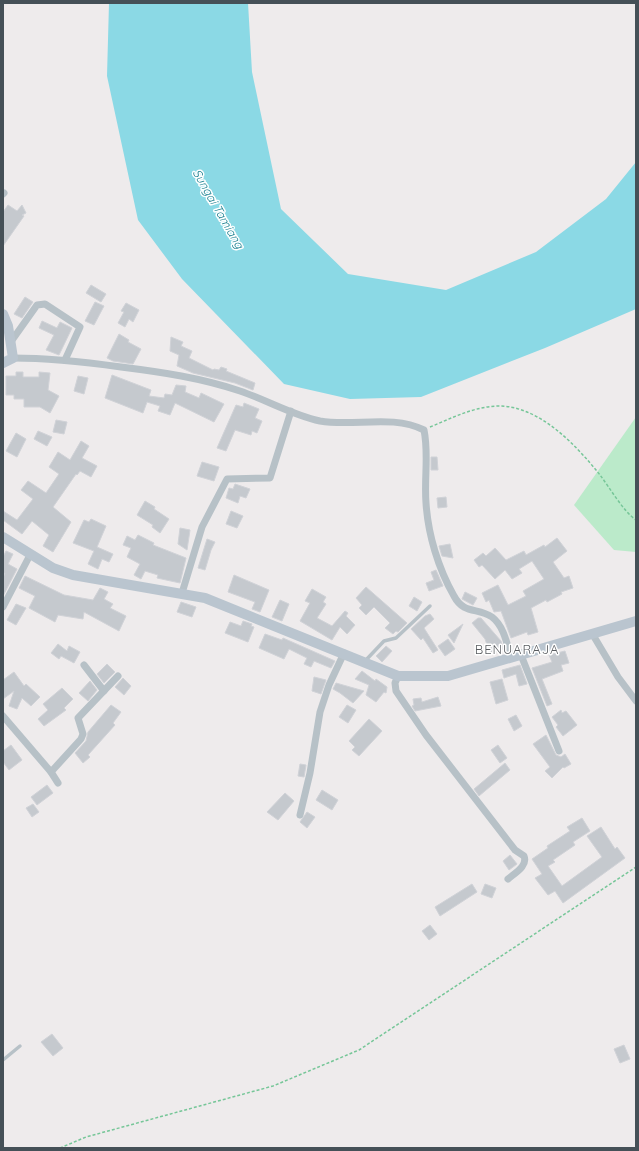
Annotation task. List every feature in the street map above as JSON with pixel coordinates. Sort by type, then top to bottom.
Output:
[{"type":"main road","points":[[3,314],[8,326],[13,358],[3,363]]},
{"type":"main road","points":[[3,537],[53,568],[72,575],[99,581],[182,593],[212,600],[363,663],[398,676],[448,676],[593,635],[636,621]]},
{"type":"street","points":[[10,343],[38,305],[45,304],[80,327],[65,360]]},
{"type":"street","points":[[13,358],[65,360],[195,378],[240,391],[291,411],[332,423],[394,422],[414,425],[424,430],[427,443],[426,503],[430,540],[454,596],[462,606],[468,610],[486,614],[495,620],[501,628],[516,656],[558,751]]},
{"type":"street","points":[[182,593],[202,527],[228,479],[270,478],[291,411]]},
{"type":"street","points":[[3,607],[30,555]]},
{"type":"street","points":[[593,635],[618,677],[636,701]]},
{"type":"street","points":[[300,815],[310,773],[320,712],[329,684],[344,654]]},
{"type":"street","points":[[84,665],[104,691]]},
{"type":"street","points":[[51,772],[82,739],[83,734],[78,718],[118,676]]},
{"type":"street","points":[[398,676],[395,683],[396,691],[426,735],[514,850],[524,856],[526,860],[524,864],[508,879]]},
{"type":"street","points":[[3,716],[51,772],[58,783]]},
{"type":"lane","points":[[363,663],[384,641],[396,638],[430,606]]},
{"type":"lane","points":[[3,1060],[20,1046]]},
{"type":"path","points":[[424,430],[471,411],[497,406],[519,409],[556,428],[585,456],[636,520]]},
{"type":"path","points":[[60,1148],[86,1137],[273,1086],[359,1050],[636,867]]},
{"type":"green space","points":[[636,417],[636,552],[614,550],[574,505]]},
{"type":"water","name":"Sungai Tamiang","points":[[109,3],[248,3],[252,72],[281,209],[348,274],[446,290],[536,252],[606,199],[636,162],[636,309],[545,348],[421,397],[350,399],[284,384],[182,279],[138,220],[107,76]]},
{"type":"building","points":[[8,205],[17,211],[22,205],[26,213],[22,215],[24,216],[3,246],[3,212]]},
{"type":"building","points":[[91,285],[106,294],[101,302],[86,293]]},
{"type":"building","points":[[25,297],[33,302],[22,318],[14,314]]},
{"type":"building","points":[[95,302],[104,306],[94,325],[85,321]]},
{"type":"building","points":[[126,303],[139,310],[133,322],[129,319],[125,327],[118,323],[124,312],[121,311]]},
{"type":"building","points":[[42,321],[57,328],[60,322],[72,328],[59,355],[46,350],[54,335],[39,328]]},
{"type":"building","points":[[119,334],[129,340],[128,342],[141,349],[133,364],[113,361],[107,358]]},
{"type":"building","points":[[171,337],[183,342],[181,346],[192,351],[189,358],[213,370],[219,370],[221,367],[227,369],[226,371],[255,383],[253,390],[235,383],[193,373],[177,366],[179,355],[170,351]]},
{"type":"building","points":[[16,372],[23,372],[23,377],[39,377],[39,372],[50,373],[48,390],[59,396],[50,413],[40,407],[24,407],[24,399],[14,399],[14,395],[6,395],[6,376],[16,376]]},
{"type":"building","points":[[112,375],[151,390],[149,396],[164,398],[165,394],[172,395],[176,385],[186,386],[185,392],[199,398],[201,393],[224,404],[214,422],[175,403],[170,415],[158,411],[160,406],[147,402],[143,413],[105,398]]},
{"type":"building","points":[[78,376],[88,378],[84,394],[74,391]]},
{"type":"building","points":[[244,403],[259,409],[255,418],[262,421],[257,433],[252,431],[251,435],[235,430],[226,451],[217,448],[236,405],[243,407]]},
{"type":"building","points":[[56,420],[67,422],[64,434],[53,432]]},
{"type":"building","points":[[38,431],[52,437],[47,446],[34,439]]},
{"type":"building","points":[[16,433],[26,439],[17,457],[6,451]]},
{"type":"building","points":[[81,441],[89,446],[82,458],[97,466],[91,477],[80,471],[77,475],[76,474],[53,507],[71,522],[53,552],[43,546],[49,535],[32,521],[22,534],[3,520],[3,511],[17,520],[33,499],[21,490],[28,481],[46,493],[59,474],[49,467],[58,452],[70,460]]},
{"type":"building","points":[[431,457],[437,457],[438,470],[431,470]]},
{"type":"building","points":[[202,462],[219,467],[214,481],[197,476]]},
{"type":"building","points":[[235,484],[250,489],[246,498],[240,496],[238,503],[226,498],[229,488],[233,489]]},
{"type":"building","points":[[446,497],[447,507],[438,508],[437,498]]},
{"type":"building","points":[[145,501],[169,519],[160,533],[152,527],[153,525],[137,515]]},
{"type":"building","points":[[231,511],[243,516],[237,528],[226,524]]},
{"type":"building","points":[[91,519],[106,526],[97,547],[113,554],[109,562],[102,559],[98,569],[88,564],[94,551],[73,543],[84,520],[89,522]]},
{"type":"building","points":[[180,528],[190,530],[187,550],[178,544]]},
{"type":"building","points":[[138,535],[154,543],[153,545],[186,558],[180,583],[157,578],[158,575],[145,571],[141,579],[134,575],[140,564],[127,557],[131,548],[123,545],[127,536],[135,540]]},
{"type":"building","points":[[557,538],[567,551],[553,562],[564,578],[569,576],[573,588],[561,592],[562,594],[547,602],[546,600],[531,608],[538,632],[528,635],[527,632],[511,638],[501,611],[494,612],[489,600],[486,602],[482,593],[498,585],[508,605],[526,596],[523,591],[544,579],[532,561],[519,569],[522,573],[512,579],[505,570],[495,579],[482,565],[479,567],[474,560],[483,553],[486,556],[495,548],[506,560],[524,551],[526,555],[544,545],[545,547]]},
{"type":"building","points":[[207,539],[215,542],[205,570],[198,568]]},
{"type":"building","points":[[450,544],[453,558],[442,556],[439,546]]},
{"type":"building","points":[[6,551],[13,554],[8,564],[17,569],[3,596],[3,578],[5,573],[3,574],[3,557]]},
{"type":"building","points":[[436,570],[443,586],[429,591],[426,583],[434,580],[431,572]]},
{"type":"building","points":[[234,575],[269,590],[260,612],[252,609],[255,602],[228,592]]},
{"type":"building","points":[[25,576],[64,595],[93,600],[100,588],[108,592],[104,599],[113,604],[110,608],[126,616],[119,631],[84,612],[83,619],[58,615],[55,622],[29,608],[35,596],[19,588]]},
{"type":"building","points":[[366,587],[407,623],[398,632],[396,631],[393,634],[385,628],[390,623],[374,607],[366,615],[359,608],[362,605],[356,598]]},
{"type":"building","points":[[312,589],[326,597],[323,602],[326,604],[317,618],[332,626],[345,611],[348,613],[346,616],[355,625],[347,634],[340,627],[332,640],[300,621],[310,603],[305,601]]},
{"type":"building","points":[[465,592],[477,598],[473,605],[462,599]]},
{"type":"building","points":[[414,597],[422,602],[417,611],[409,606]]},
{"type":"building","points":[[280,600],[289,604],[282,621],[272,617]]},
{"type":"building","points":[[181,602],[196,607],[192,617],[177,612]]},
{"type":"building","points":[[16,604],[26,608],[16,625],[7,620]]},
{"type":"building","points":[[430,614],[434,619],[424,628],[438,650],[433,653],[423,638],[421,640],[411,629],[425,616]]},
{"type":"building","points":[[478,618],[481,618],[501,641],[503,649],[490,653],[485,639],[472,623]]},
{"type":"building","points":[[243,621],[252,624],[251,626],[254,627],[248,642],[225,633],[230,622],[241,626]]},
{"type":"building","points":[[463,624],[454,643],[448,635]]},
{"type":"building","points":[[265,634],[282,640],[283,638],[335,661],[331,668],[314,661],[311,667],[304,664],[307,658],[289,649],[284,659],[259,648]]},
{"type":"building","points":[[448,639],[455,649],[445,656],[438,646]]},
{"type":"building","points":[[58,644],[67,651],[69,646],[80,652],[74,663],[61,656],[59,659],[51,653]]},
{"type":"building","points":[[386,646],[392,651],[382,662],[376,656]]},
{"type":"building","points":[[565,651],[569,663],[561,665],[563,671],[542,679],[552,704],[547,706],[532,668],[552,662],[549,655]]},
{"type":"building","points":[[107,664],[115,672],[104,683],[97,674]]},
{"type":"building","points":[[520,665],[527,684],[519,686],[516,674],[504,678],[502,670]]},
{"type":"building","points":[[362,671],[375,681],[376,679],[387,687],[386,693],[384,692],[376,702],[366,695],[369,685],[355,679]]},
{"type":"building","points":[[14,672],[24,686],[26,684],[40,697],[31,706],[22,698],[17,709],[9,706],[14,691],[3,699],[3,680]]},
{"type":"building","points":[[314,677],[326,680],[321,694],[312,691]]},
{"type":"building","points":[[123,678],[131,686],[124,695],[115,687]]},
{"type":"building","points":[[502,679],[508,700],[496,704],[490,682]]},
{"type":"building","points":[[90,681],[97,690],[88,701],[79,693]]},
{"type":"building","points":[[336,683],[364,691],[353,703],[333,689]]},
{"type":"building","points":[[62,688],[73,699],[64,708],[66,710],[44,726],[38,719],[48,710],[43,704]]},
{"type":"building","points":[[438,697],[441,706],[415,711],[412,706],[414,705],[413,699],[421,698],[422,702]]},
{"type":"building","points":[[111,705],[121,712],[113,723],[115,725],[88,755],[90,757],[83,763],[75,753],[86,741],[88,732]]},
{"type":"building","points":[[347,705],[356,710],[348,723],[339,717]]},
{"type":"building","points":[[561,710],[562,713],[566,711],[577,725],[563,736],[556,727],[558,725],[552,717]]},
{"type":"building","points":[[516,715],[522,726],[514,731],[508,719]]},
{"type":"building","points":[[369,719],[382,731],[359,756],[352,750],[355,747],[349,741]]},
{"type":"building","points":[[546,735],[556,755],[561,757],[565,754],[571,764],[564,768],[563,767],[552,778],[545,771],[550,767],[533,744]]},
{"type":"building","points":[[11,745],[22,760],[9,770],[3,762],[3,751]]},
{"type":"building","points":[[498,745],[507,758],[500,763],[491,750]]},
{"type":"building","points":[[505,763],[510,770],[479,796],[474,789]]},
{"type":"building","points":[[300,764],[306,765],[304,777],[298,776]]},
{"type":"building","points":[[47,785],[53,793],[37,805],[31,797]]},
{"type":"building","points":[[322,790],[338,800],[332,810],[316,800]]},
{"type":"building","points":[[285,793],[294,801],[278,820],[267,812]]},
{"type":"building","points":[[33,804],[39,812],[32,817],[26,808]]},
{"type":"building","points":[[307,812],[315,817],[307,828],[300,822]]},
{"type":"building","points":[[582,818],[590,831],[573,842],[575,845],[553,860],[555,862],[548,866],[562,886],[602,857],[587,836],[601,827],[615,849],[617,847],[625,858],[563,903],[555,891],[548,895],[535,878],[542,874],[532,859],[548,848],[547,846],[570,831],[567,827]]},
{"type":"building","points":[[510,855],[517,864],[509,870],[503,861]]},
{"type":"building","points":[[472,884],[477,892],[440,916],[435,907]]},
{"type":"building","points":[[485,884],[496,888],[492,898],[481,894]]},
{"type":"building","points":[[430,925],[437,934],[429,940],[422,931]]},
{"type":"building","points":[[52,1034],[63,1048],[53,1056],[41,1042]]},
{"type":"building","points":[[624,1045],[630,1059],[620,1063],[614,1049]]},
{"type":"district","name":"BENUARAJA","points":[[517,649]]}]
